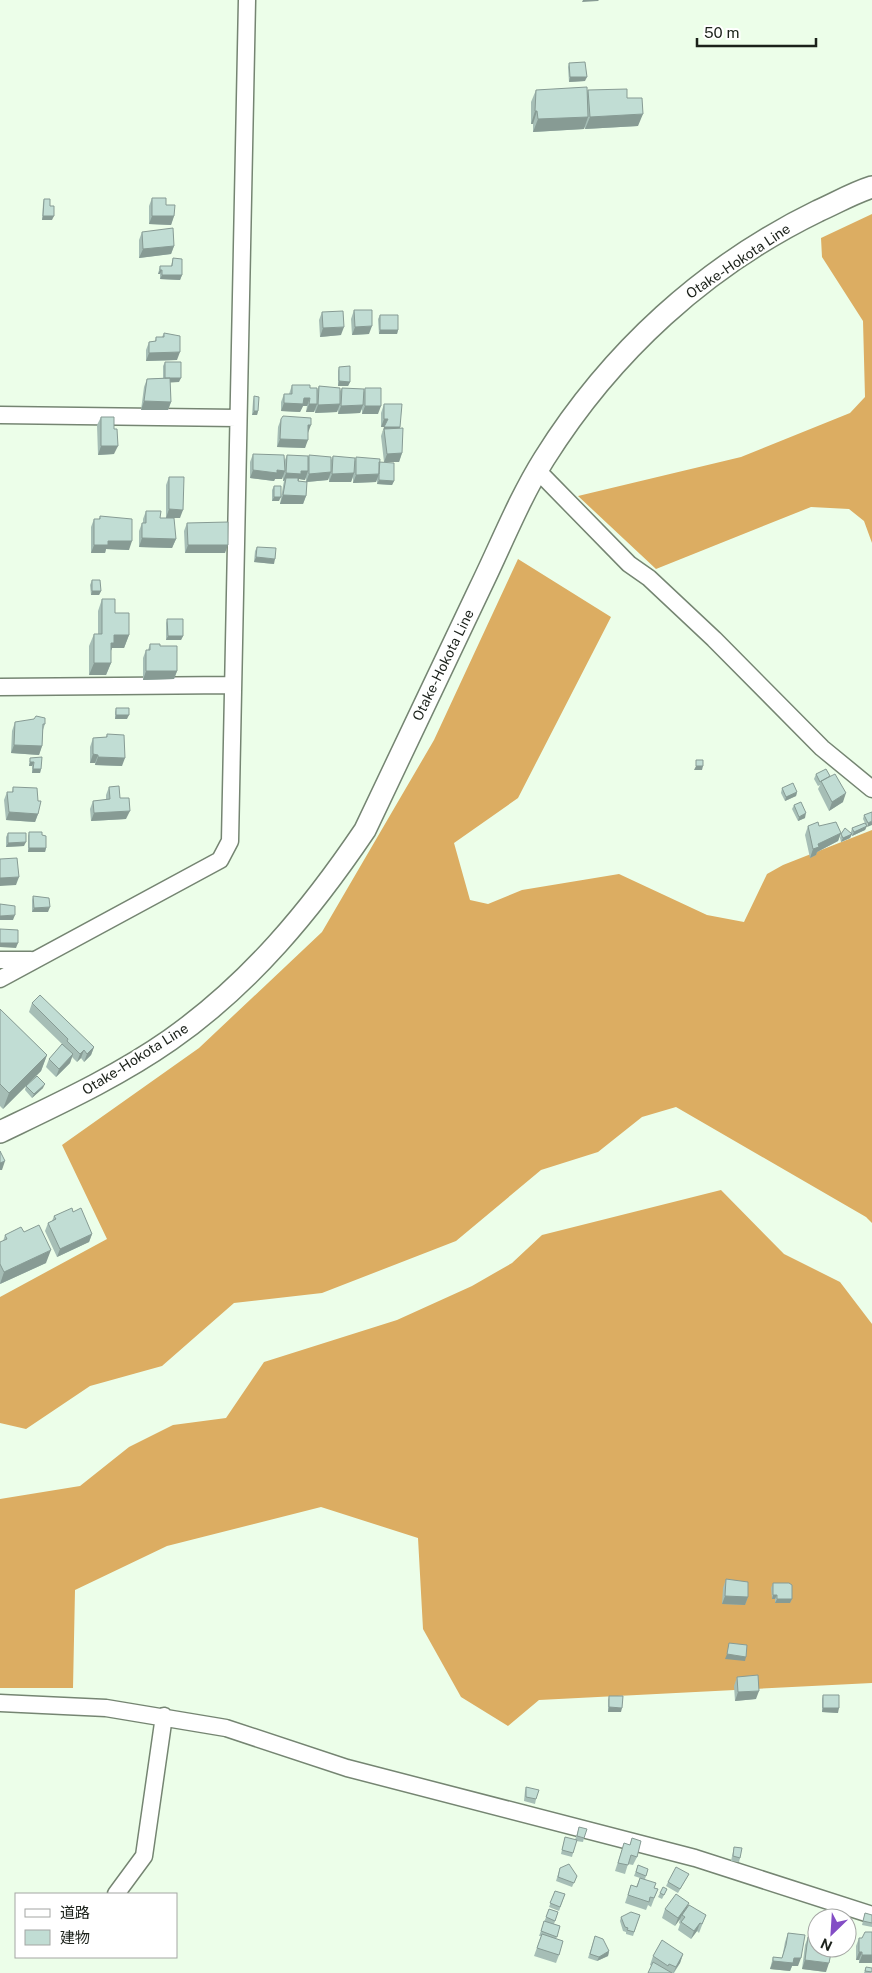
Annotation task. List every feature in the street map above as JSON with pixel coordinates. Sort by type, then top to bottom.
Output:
[{"type":"main road","name":"Otake-Hokota Line","points":[[0,1132],[84,1091],[170,1040],[226,994],[297,924],[333,878],[365,830],[537,470],[616,362],[684,296],[777,231],[872,187]]},
{"type":"street","points":[[0,979],[220,860],[230,841],[237,542],[237,418],[247,0]]},
{"type":"street","points":[[0,415],[237,418]]},
{"type":"street","points":[[537,470],[629,564],[649,578],[714,639],[822,748],[872,789]]},
{"type":"street","points":[[0,687],[233,685]]},
{"type":"street","points":[[0,960],[33,960]]},
{"type":"street","points":[[0,1703],[106,1708],[164,1716],[226,1728],[347,1768],[695,1858],[872,1915]]},
{"type":"street","points":[[117,1893],[144,1856],[164,1716]]},
{"type":"shaded area","points":[[872,214],[872,543],[864,521],[849,509],[811,507],[656,569],[578,496],[741,457],[850,413],[865,397],[863,321],[822,257],[821,238]]},
{"type":"shaded area","points":[[518,559],[611,617],[518,798],[454,843],[470,900],[488,904],[522,890],[619,874],[707,915],[744,922],[767,874],[783,865],[872,830],[872,1223],[866,1217],[676,1107],[642,1117],[598,1152],[541,1170],[456,1241],[322,1293],[234,1303],[162,1366],[90,1386],[26,1429],[0,1423],[0,1297],[107,1239],[62,1145],[199,1048],[322,932],[434,740]]},
{"type":"shaded area","points":[[721,1190],[784,1254],[840,1282],[872,1324],[872,1683],[539,1700],[508,1726],[461,1697],[423,1629],[418,1538],[321,1507],[167,1546],[75,1590],[73,1688],[0,1688],[0,1499],[80,1486],[129,1447],[173,1425],[226,1418],[264,1362],[397,1320],[472,1286],[512,1263],[542,1235]]},
{"type":"building","points":[[585,62],[587,77],[570,77],[569,63]]},
{"type":"building","points":[[587,87],[588,117],[538,119],[537,111],[535,111],[536,90]]},
{"type":"building","points":[[627,89],[627,98],[642,98],[643,114],[590,117],[588,90]]},
{"type":"building","points":[[152,198],[166,198],[166,205],[175,205],[174,216],[152,216]]},
{"type":"building","points":[[44,199],[50,199],[50,206],[54,206],[54,216],[43,216]]},
{"type":"building","points":[[173,228],[174,246],[143,249],[142,232]]},
{"type":"building","points":[[173,258],[182,259],[182,275],[162,275],[160,266],[172,266]]},
{"type":"building","points":[[354,310],[372,310],[372,326],[355,327]]},
{"type":"building","points":[[343,311],[344,327],[323,328],[322,312]]},
{"type":"building","points":[[380,315],[398,315],[398,330],[380,330]]},
{"type":"building","points":[[164,333],[180,336],[180,352],[149,353],[149,342],[156,341],[156,337],[164,337]]},
{"type":"building","points":[[165,362],[181,362],[181,378],[165,378]]},
{"type":"building","points":[[350,366],[350,382],[339,381],[339,367]]},
{"type":"building","points":[[170,378],[171,402],[144,401],[147,379]]},
{"type":"building","points":[[292,385],[310,385],[310,388],[317,388],[317,404],[309,404],[310,398],[304,398],[303,404],[284,403],[284,394],[292,394]]},
{"type":"building","points":[[319,386],[340,388],[340,404],[318,405]]},
{"type":"building","points":[[342,388],[364,389],[363,405],[341,406]]},
{"type":"building","points":[[365,388],[381,388],[381,406],[365,406]]},
{"type":"building","points":[[254,396],[259,397],[258,411],[254,411]]},
{"type":"building","points":[[384,404],[402,404],[400,427],[384,427],[388,419],[384,419]]},
{"type":"building","points":[[283,416],[311,418],[311,425],[308,425],[308,440],[280,439],[281,419]]},
{"type":"building","points":[[101,417],[114,417],[114,429],[117,429],[118,446],[101,446]]},
{"type":"building","points":[[403,428],[402,453],[387,454],[384,429]]},
{"type":"building","points":[[253,454],[284,455],[285,471],[277,470],[277,473],[253,470]]},
{"type":"building","points":[[287,455],[308,456],[308,471],[301,471],[301,474],[286,473]]},
{"type":"building","points":[[309,455],[331,457],[331,472],[309,474]]},
{"type":"building","points":[[333,456],[355,458],[354,473],[332,474]]},
{"type":"building","points":[[356,457],[380,459],[379,474],[356,475]]},
{"type":"building","points":[[379,462],[394,463],[394,481],[379,480]]},
{"type":"building","points":[[169,477],[184,477],[183,510],[169,509]]},
{"type":"building","points":[[286,478],[298,478],[298,481],[307,482],[306,496],[283,495]]},
{"type":"building","points":[[274,486],[281,486],[281,497],[274,497]]},
{"type":"building","points":[[146,511],[161,511],[160,518],[174,518],[176,539],[142,538],[142,523],[146,523]]},
{"type":"building","points":[[100,516],[132,519],[132,541],[108,541],[108,545],[94,545],[94,519],[100,519]]},
{"type":"building","points":[[228,522],[228,545],[188,545],[187,523]]},
{"type":"building","points":[[257,547],[276,548],[275,559],[256,557]]},
{"type":"building","points":[[92,580],[100,580],[101,591],[92,591]]},
{"type":"building","points":[[102,599],[115,599],[115,613],[129,613],[129,635],[114,635],[114,643],[111,643],[111,663],[94,663],[94,634],[102,634]]},
{"type":"building","points":[[167,619],[183,619],[183,636],[168,636]]},
{"type":"building","points":[[150,644],[177,646],[177,671],[146,671],[146,650],[150,650]]},
{"type":"building","points":[[116,708],[129,708],[129,715],[116,715]]},
{"type":"building","points":[[36,716],[45,718],[42,746],[14,745],[15,722],[34,719]]},
{"type":"building","points":[[107,734],[124,735],[125,758],[98,757],[98,755],[93,754],[93,738],[107,737]]},
{"type":"building","points":[[42,757],[41,769],[33,769],[34,762],[30,762],[30,758]]},
{"type":"building","points":[[696,760],[703,760],[703,766],[696,766]]},
{"type":"building","points":[[826,769],[830,776],[820,782],[816,774]]},
{"type":"building","points":[[835,774],[846,793],[832,802],[821,781]]},
{"type":"building","points":[[793,783],[797,792],[786,797],[782,788]]},
{"type":"building","points":[[119,786],[120,798],[129,798],[130,811],[94,813],[93,801],[110,799],[109,787]]},
{"type":"building","points":[[13,787],[37,788],[38,801],[41,801],[38,814],[9,812],[7,792],[13,792]]},
{"type":"building","points":[[801,802],[806,813],[799,817],[794,805]]},
{"type":"building","points":[[872,812],[872,821],[868,823],[864,815]]},
{"type":"building","points":[[818,822],[819,826],[836,822],[841,833],[818,844],[819,847],[813,849],[808,826]]},
{"type":"building","points":[[865,823],[867,826],[854,832],[852,828]]},
{"type":"building","points":[[845,828],[852,834],[843,838],[841,834]]},
{"type":"building","points":[[29,832],[42,832],[42,835],[46,836],[46,848],[29,848]]},
{"type":"building","points":[[8,833],[26,833],[26,842],[8,843]]},
{"type":"building","points":[[17,858],[19,877],[0,878],[0,859]]},
{"type":"building","points":[[33,896],[49,898],[50,907],[34,908]]},
{"type":"building","points":[[0,904],[15,906],[15,915],[0,916]]},
{"type":"building","points":[[0,929],[18,930],[18,943],[0,943]]},
{"type":"building","points":[[40,995],[94,1047],[87,1054],[84,1050],[80,1054],[67,1041],[68,1039],[32,1003]]},
{"type":"building","points":[[0,1009],[47,1055],[9,1093],[0,1084]]},
{"type":"building","points":[[62,1044],[73,1054],[59,1069],[49,1059]]},
{"type":"building","points":[[37,1076],[45,1084],[34,1094],[26,1086]]},
{"type":"building","points":[[0,1151],[5,1161],[0,1163]]},
{"type":"building","points":[[72,1208],[73,1212],[81,1208],[92,1234],[60,1249],[48,1223],[56,1219],[54,1216]]},
{"type":"building","points":[[39,1225],[51,1250],[4,1272],[0,1264],[0,1242],[7,1239],[5,1235],[21,1227],[24,1232]]},
{"type":"building","points":[[726,1579],[748,1582],[748,1597],[725,1596]]},
{"type":"building","points":[[773,1583],[789,1583],[792,1585],[792,1599],[777,1599],[777,1595],[773,1595]]},
{"type":"building","points":[[729,1643],[747,1645],[746,1657],[727,1654]]},
{"type":"building","points":[[758,1675],[759,1691],[738,1692],[737,1677]]},
{"type":"building","points":[[823,1695],[839,1695],[839,1708],[823,1708]]},
{"type":"building","points":[[609,1696],[623,1696],[622,1708],[609,1707]]},
{"type":"building","points":[[526,1787],[539,1790],[536,1799],[526,1797]]},
{"type":"building","points":[[579,1827],[587,1829],[584,1838],[577,1836]]},
{"type":"building","points":[[565,1837],[577,1840],[573,1853],[562,1850]]},
{"type":"building","points":[[632,1838],[641,1841],[637,1857],[631,1855],[628,1865],[618,1863],[624,1843],[630,1845]]},
{"type":"building","points":[[734,1847],[742,1848],[740,1858],[733,1856]]},
{"type":"building","points":[[569,1864],[577,1876],[574,1883],[558,1877],[560,1868]]},
{"type":"building","points":[[638,1865],[648,1869],[646,1876],[636,1872]]},
{"type":"building","points":[[676,1867],[689,1874],[680,1889],[668,1882]]},
{"type":"building","points":[[640,1878],[656,1883],[654,1888],[658,1889],[654,1898],[650,1897],[649,1902],[628,1895],[631,1885],[637,1887]]},
{"type":"building","points":[[663,1887],[667,1889],[664,1895],[660,1893]]},
{"type":"building","points":[[555,1891],[565,1894],[560,1907],[550,1903]]},
{"type":"building","points":[[676,1894],[689,1903],[678,1918],[665,1909]]},
{"type":"building","points":[[689,1905],[706,1915],[702,1924],[700,1923],[694,1931],[681,1922],[685,1917],[682,1915]]},
{"type":"building","points":[[549,1909],[558,1912],[555,1921],[546,1917]]},
{"type":"building","points":[[631,1912],[640,1915],[634,1932],[627,1930],[628,1928],[625,1927],[621,1917]]},
{"type":"building","points":[[865,1913],[872,1915],[872,1923],[863,1921]]},
{"type":"building","points":[[544,1921],[560,1926],[557,1937],[541,1931]]},
{"type":"building","points":[[865,1932],[872,1932],[872,1955],[862,1955],[862,1952],[859,1952],[859,1938],[862,1938]]},
{"type":"building","points":[[788,1933],[805,1935],[801,1958],[794,1958],[793,1963],[773,1961],[773,1957],[782,1958]]},
{"type":"building","points":[[542,1934],[563,1941],[559,1955],[537,1948]]},
{"type":"building","points":[[595,1936],[603,1939],[609,1951],[599,1957],[590,1954]]},
{"type":"building","points":[[662,1940],[683,1954],[676,1967],[669,1964],[668,1966],[653,1956]]},
{"type":"building","points":[[807,1945],[807,1958],[830,1958],[829,1963],[805,1960]]},
{"type":"building","points":[[653,1962],[672,1973],[648,1973]]},
{"type":"building","points":[[866,1967],[872,1968],[872,1972],[865,1971]]}]
